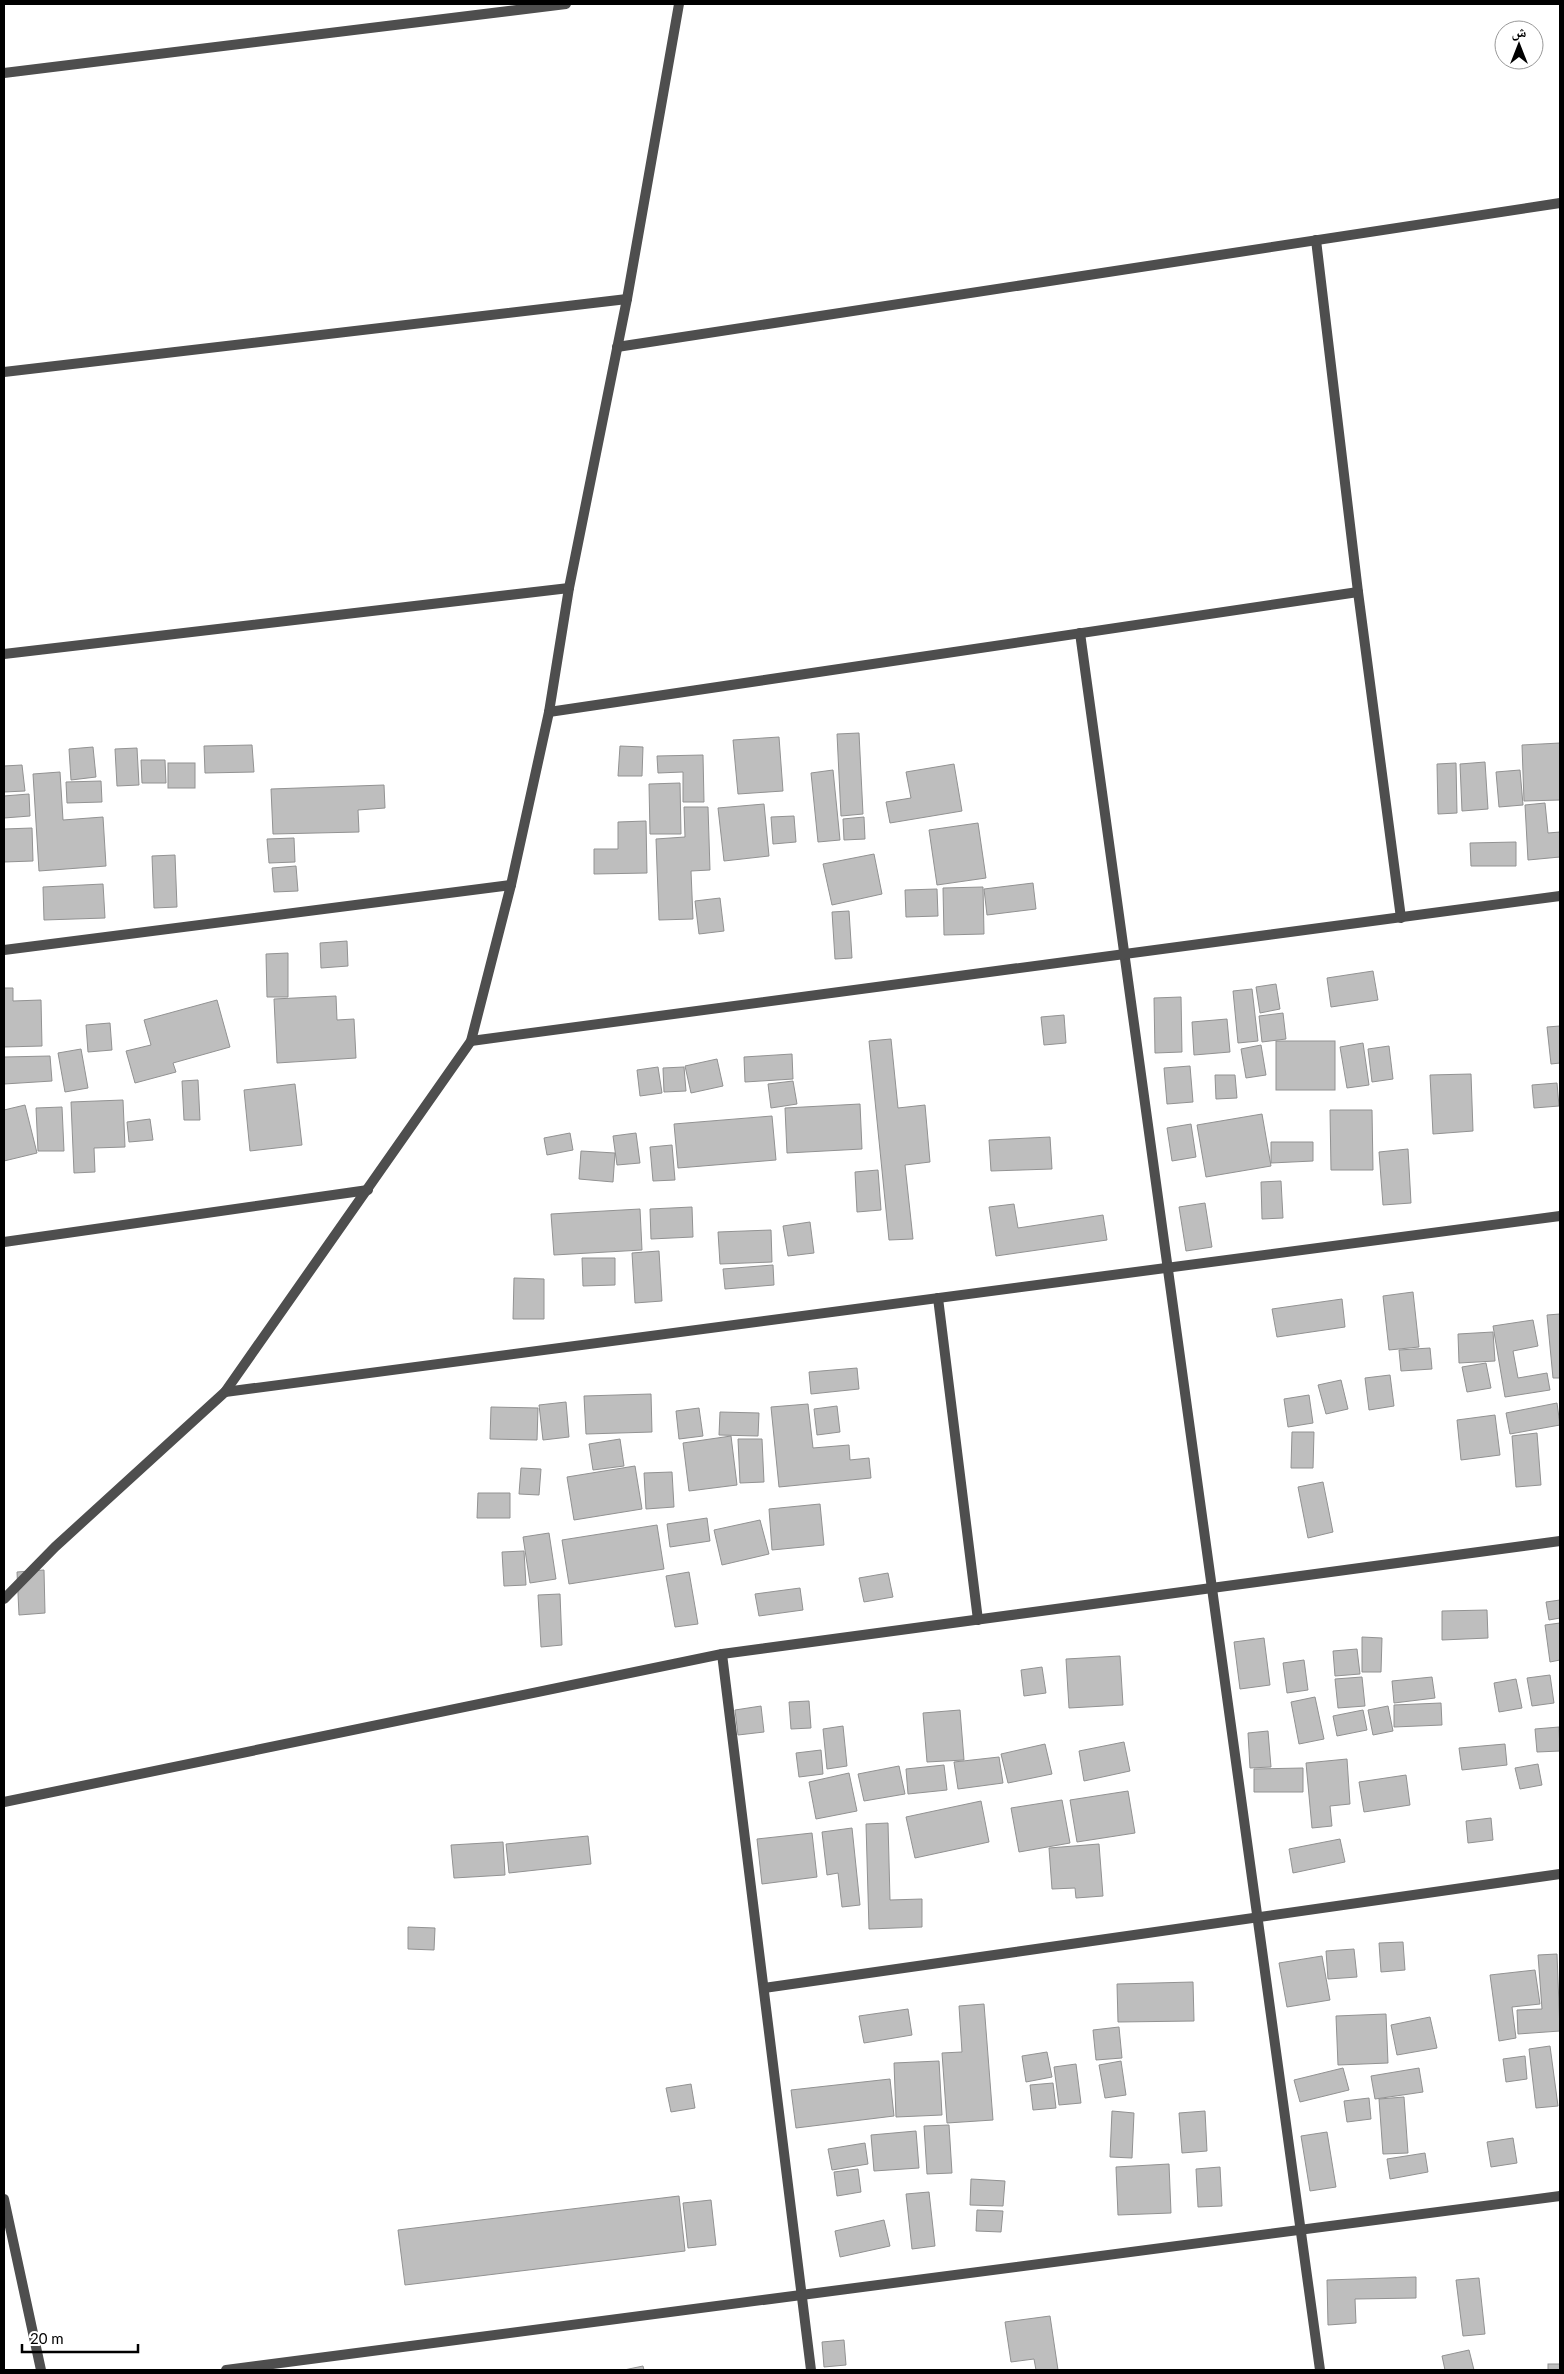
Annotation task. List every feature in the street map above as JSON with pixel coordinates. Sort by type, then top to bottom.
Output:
[{"type":"street","points":[[4,73],[566,4]]},
{"type":"street","points":[[4,1599],[56,1547],[225,1392],[471,1042],[511,886],[548,712],[569,588],[627,300],[679,4]]},
{"type":"street","points":[[617,347],[1560,203]]},
{"type":"street","points":[[1316,240],[1358,592],[1401,918]]},
{"type":"street","points":[[4,372],[627,300]]},
{"type":"street","points":[[4,654],[569,588]]},
{"type":"street","points":[[548,712],[1358,592]]},
{"type":"street","points":[[1080,633],[1320,2370]]},
{"type":"street","points":[[4,950],[511,886]]},
{"type":"street","points":[[471,1042],[1560,896]]},
{"type":"street","points":[[4,1242],[368,1190]]},
{"type":"street","points":[[225,1392],[1560,1216]]},
{"type":"street","points":[[938,1298],[978,1620]]},
{"type":"street","points":[[4,1802],[722,1654],[1560,1541]]},
{"type":"street","points":[[722,1654],[812,2370]]},
{"type":"street","points":[[764,1988],[1560,1874]]},
{"type":"street","points":[[226,2370],[1560,2196]]},
{"type":"street","points":[[4,2199],[41,2370]]},
{"type":"building","points":[[859,733],[863,814],[841,816],[837,734]]},
{"type":"building","points":[[779,737],[783,791],[738,794],[733,740]]},
{"type":"building","points":[[1560,743],[1560,800],[1524,801],[1522,745]]},
{"type":"building","points":[[252,745],[254,772],[205,773],[204,746]]},
{"type":"building","points":[[620,746],[643,747],[642,776],[618,776]]},
{"type":"building","points":[[93,747],[96,777],[71,780],[69,749]]},
{"type":"building","points":[[137,748],[139,785],[117,786],[115,749]]},
{"type":"building","points":[[703,755],[704,802],[683,802],[683,772],[658,773],[657,756]]},
{"type":"building","points":[[141,760],[165,760],[166,783],[142,783]]},
{"type":"building","points":[[1485,762],[1488,809],[1462,811],[1460,764]]},
{"type":"building","points":[[168,763],[195,763],[195,788],[168,788]]},
{"type":"building","points":[[1456,763],[1457,813],[1438,814],[1437,764]]},
{"type":"building","points":[[954,764],[962,811],[890,823],[886,802],[911,798],[906,772]]},
{"type":"building","points":[[22,765],[25,791],[4,792],[4,766]]},
{"type":"building","points":[[833,770],[840,840],[818,842],[811,773]]},
{"type":"building","points":[[1520,770],[1523,805],[1499,807],[1496,772]]},
{"type":"building","points":[[60,772],[63,820],[103,817],[106,866],[39,871],[33,774]]},
{"type":"building","points":[[101,781],[102,802],[67,803],[66,782]]},
{"type":"building","points":[[680,783],[681,834],[650,834],[649,784]]},
{"type":"building","points":[[384,785],[385,808],[358,810],[359,832],[273,834],[271,789]]},
{"type":"building","points":[[29,794],[30,816],[4,818],[4,796]]},
{"type":"building","points":[[1545,803],[1548,833],[1560,832],[1560,857],[1528,860],[1525,805]]},
{"type":"building","points":[[764,804],[769,856],[724,861],[718,808]]},
{"type":"building","points":[[684,807],[708,807],[710,870],[691,871],[693,919],[659,920],[656,839],[685,837]]},
{"type":"building","points":[[794,816],[796,842],[773,844],[771,817]]},
{"type":"building","points":[[864,817],[865,839],[844,840],[843,819]]},
{"type":"building","points":[[646,821],[647,873],[594,874],[594,849],[618,849],[618,822]]},
{"type":"building","points":[[978,823],[986,878],[937,885],[929,830]]},
{"type":"building","points":[[32,828],[33,861],[4,862],[4,829]]},
{"type":"building","points":[[294,838],[295,862],[269,863],[267,839]]},
{"type":"building","points":[[1516,842],[1516,866],[1471,866],[1470,843]]},
{"type":"building","points":[[874,854],[882,894],[832,905],[823,864]]},
{"type":"building","points":[[175,855],[177,907],[154,908],[152,856]]},
{"type":"building","points":[[296,866],[298,891],[274,892],[272,868]]},
{"type":"building","points":[[1033,883],[1036,909],[987,915],[984,889]]},
{"type":"building","points":[[103,884],[105,918],[44,920],[43,887]]},
{"type":"building","points":[[983,887],[984,934],[944,935],[943,888]]},
{"type":"building","points":[[937,889],[938,916],[906,917],[905,890]]},
{"type":"building","points":[[720,898],[724,931],[699,934],[695,901]]},
{"type":"building","points":[[849,911],[852,958],[835,959],[832,912]]},
{"type":"building","points":[[347,941],[348,966],[321,968],[320,943]]},
{"type":"building","points":[[288,953],[288,997],[267,997],[266,954]]},
{"type":"building","points":[[1373,971],[1378,1000],[1331,1007],[1327,978]]},
{"type":"building","points":[[1276,984],[1280,1009],[1260,1013],[1256,987]]},
{"type":"building","points":[[4,988],[13,988],[13,1001],[41,1000],[42,1046],[4,1047]]},
{"type":"building","points":[[1252,989],[1258,1041],[1238,1043],[1233,991]]},
{"type":"building","points":[[336,996],[337,1020],[354,1019],[356,1058],[277,1063],[274,999]]},
{"type":"building","points":[[1181,997],[1182,1052],[1155,1053],[1154,998]]},
{"type":"building","points":[[217,1000],[230,1047],[173,1063],[176,1072],[135,1083],[126,1051],[151,1045],[144,1020]]},
{"type":"building","points":[[1283,1013],[1286,1039],[1262,1042],[1259,1016]]},
{"type":"building","points":[[1064,1015],[1066,1043],[1044,1045],[1041,1017]]},
{"type":"building","points":[[1227,1019],[1230,1052],[1194,1055],[1192,1022]]},
{"type":"building","points":[[110,1023],[112,1050],[88,1052],[86,1025]]},
{"type":"building","points":[[1560,1026],[1560,1063],[1551,1064],[1547,1027]]},
{"type":"building","points":[[891,1039],[898,1108],[925,1105],[930,1162],[905,1165],[913,1239],[889,1240],[869,1041]]},
{"type":"building","points":[[1276,1041],[1335,1041],[1335,1090],[1276,1090]]},
{"type":"building","points":[[1363,1043],[1369,1085],[1347,1088],[1340,1047]]},
{"type":"building","points":[[1261,1045],[1266,1075],[1246,1078],[1241,1049]]},
{"type":"building","points":[[1389,1046],[1393,1079],[1372,1082],[1368,1049]]},
{"type":"building","points":[[81,1049],[88,1088],[65,1092],[58,1053]]},
{"type":"building","points":[[792,1054],[793,1079],[745,1082],[744,1057]]},
{"type":"building","points":[[50,1056],[52,1081],[4,1084],[4,1057]]},
{"type":"building","points":[[717,1059],[723,1086],[691,1093],[685,1066]]},
{"type":"building","points":[[1190,1066],[1193,1102],[1167,1104],[1164,1068]]},
{"type":"building","points":[[658,1067],[662,1093],[640,1096],[637,1070]]},
{"type":"building","points":[[684,1067],[686,1091],[664,1092],[663,1068]]},
{"type":"building","points":[[1471,1074],[1473,1131],[1433,1134],[1430,1075]]},
{"type":"building","points":[[1215,1075],[1235,1075],[1237,1098],[1216,1099]]},
{"type":"building","points":[[198,1080],[200,1120],[184,1120],[182,1081]]},
{"type":"building","points":[[793,1081],[797,1104],[771,1108],[768,1084]]},
{"type":"building","points":[[1557,1083],[1559,1106],[1534,1108],[1532,1085]]},
{"type":"building","points":[[295,1084],[302,1145],[250,1151],[244,1090]]},
{"type":"building","points":[[123,1100],[125,1147],[94,1148],[95,1172],[74,1173],[71,1102]]},
{"type":"building","points":[[860,1104],[862,1149],[787,1153],[785,1108]]},
{"type":"building","points":[[25,1105],[37,1153],[4,1161],[4,1110]]},
{"type":"building","points":[[62,1107],[64,1151],[38,1151],[36,1108]]},
{"type":"building","points":[[1330,1110],[1372,1110],[1373,1170],[1331,1170]]},
{"type":"building","points":[[1262,1114],[1271,1166],[1206,1177],[1197,1125]]},
{"type":"building","points":[[772,1116],[776,1160],[678,1168],[674,1124]]},
{"type":"building","points":[[150,1119],[153,1140],[129,1142],[127,1122]]},
{"type":"building","points":[[1191,1124],[1196,1157],[1172,1161],[1167,1128]]},
{"type":"building","points":[[570,1133],[573,1150],[547,1155],[544,1138]]},
{"type":"building","points":[[636,1133],[640,1163],[617,1165],[613,1136]]},
{"type":"building","points":[[1050,1137],[1052,1169],[991,1171],[989,1140]]},
{"type":"building","points":[[1271,1142],[1313,1142],[1313,1161],[1271,1163]]},
{"type":"building","points":[[672,1145],[675,1180],[653,1181],[650,1147]]},
{"type":"building","points":[[1408,1149],[1411,1203],[1383,1205],[1379,1152]]},
{"type":"building","points":[[581,1151],[615,1153],[613,1182],[579,1179]]},
{"type":"building","points":[[878,1170],[881,1210],[857,1212],[855,1172]]},
{"type":"building","points":[[1281,1181],[1283,1218],[1262,1219],[1261,1182]]},
{"type":"building","points":[[1205,1203],[1212,1247],[1186,1251],[1179,1207]]},
{"type":"building","points":[[1014,1204],[1018,1228],[1103,1215],[1107,1240],[996,1256],[989,1207]]},
{"type":"building","points":[[692,1207],[693,1237],[651,1239],[650,1209]]},
{"type":"building","points":[[640,1209],[642,1250],[554,1255],[551,1214]]},
{"type":"building","points":[[810,1222],[814,1253],[788,1256],[783,1226]]},
{"type":"building","points":[[771,1230],[772,1262],[720,1264],[718,1232]]},
{"type":"building","points":[[659,1251],[662,1301],[635,1303],[632,1253]]},
{"type":"building","points":[[582,1258],[615,1258],[615,1285],[583,1286]]},
{"type":"building","points":[[773,1265],[774,1285],[725,1289],[723,1269]]},
{"type":"building","points":[[514,1278],[544,1279],[544,1319],[513,1319]]},
{"type":"building","points":[[1413,1292],[1419,1347],[1389,1350],[1383,1296]]},
{"type":"building","points":[[1342,1299],[1345,1327],[1277,1337],[1272,1309]]},
{"type":"building","points":[[1560,1314],[1560,1378],[1553,1378],[1547,1315]]},
{"type":"building","points":[[1533,1320],[1538,1346],[1513,1351],[1518,1378],[1547,1373],[1550,1390],[1505,1397],[1493,1326]]},
{"type":"building","points":[[1493,1332],[1495,1361],[1459,1363],[1458,1334]]},
{"type":"building","points":[[1430,1348],[1432,1369],[1401,1371],[1399,1350]]},
{"type":"building","points":[[1486,1363],[1491,1388],[1467,1392],[1462,1367]]},
{"type":"building","points":[[857,1368],[859,1389],[811,1394],[809,1372]]},
{"type":"building","points":[[1390,1375],[1394,1406],[1369,1410],[1365,1378]]},
{"type":"building","points":[[1341,1380],[1348,1409],[1326,1414],[1318,1385]]},
{"type":"building","points":[[651,1394],[652,1432],[586,1434],[584,1396]]},
{"type":"building","points":[[1309,1395],[1313,1423],[1288,1427],[1284,1399]]},
{"type":"building","points":[[566,1402],[569,1437],[543,1440],[539,1405]]},
{"type":"building","points":[[1557,1403],[1560,1425],[1510,1434],[1506,1413]]},
{"type":"building","points":[[808,1404],[813,1448],[849,1445],[850,1460],[869,1458],[871,1478],[779,1487],[771,1407]]},
{"type":"building","points":[[837,1406],[840,1432],[817,1435],[814,1409]]},
{"type":"building","points":[[491,1407],[538,1408],[537,1440],[490,1439]]},
{"type":"building","points":[[699,1408],[703,1436],[679,1439],[676,1411]]},
{"type":"building","points":[[720,1412],[759,1413],[758,1436],[719,1435]]},
{"type":"building","points":[[1495,1415],[1500,1455],[1461,1460],[1457,1420]]},
{"type":"building","points":[[1292,1432],[1314,1432],[1313,1468],[1291,1468]]},
{"type":"building","points":[[1537,1433],[1541,1485],[1516,1487],[1512,1436]]},
{"type":"building","points":[[731,1436],[737,1485],[689,1491],[683,1443]]},
{"type":"building","points":[[620,1439],[624,1466],[593,1470],[589,1444]]},
{"type":"building","points":[[738,1439],[762,1439],[764,1482],[740,1483]]},
{"type":"building","points":[[635,1466],[642,1509],[574,1520],[567,1477]]},
{"type":"building","points":[[521,1468],[541,1469],[539,1495],[519,1494]]},
{"type":"building","points":[[672,1472],[674,1507],[646,1509],[644,1473]]},
{"type":"building","points":[[1323,1482],[1333,1532],[1308,1538],[1298,1487]]},
{"type":"building","points":[[478,1493],[510,1493],[510,1518],[477,1518]]},
{"type":"building","points":[[820,1504],[824,1545],[772,1550],[769,1509]]},
{"type":"building","points":[[707,1518],[710,1541],[670,1547],[667,1524]]},
{"type":"building","points":[[760,1520],[769,1554],[722,1565],[714,1530]]},
{"type":"building","points":[[657,1525],[664,1569],[569,1584],[562,1540]]},
{"type":"building","points":[[549,1533],[556,1579],[530,1583],[523,1537]]},
{"type":"building","points":[[524,1551],[526,1585],[504,1586],[502,1552]]},
{"type":"building","points":[[44,1570],[45,1613],[19,1615],[17,1572]]},
{"type":"building","points":[[689,1572],[698,1624],[675,1627],[666,1576]]},
{"type":"building","points":[[888,1573],[893,1597],[864,1602],[859,1578]]},
{"type":"building","points":[[800,1588],[803,1610],[759,1616],[755,1594]]},
{"type":"building","points":[[560,1594],[562,1645],[541,1647],[538,1595]]},
{"type":"building","points":[[1560,1600],[1560,1618],[1549,1620],[1546,1602]]},
{"type":"building","points":[[1487,1610],[1488,1638],[1442,1640],[1442,1611]]},
{"type":"building","points":[[1560,1623],[1560,1660],[1550,1662],[1545,1625]]},
{"type":"building","points":[[1362,1637],[1382,1638],[1381,1672],[1362,1672]]},
{"type":"building","points":[[1264,1638],[1270,1685],[1240,1689],[1234,1642]]},
{"type":"building","points":[[1357,1649],[1360,1674],[1335,1676],[1333,1651]]},
{"type":"building","points":[[1120,1656],[1123,1705],[1069,1708],[1066,1659]]},
{"type":"building","points":[[1304,1660],[1308,1690],[1287,1693],[1283,1663]]},
{"type":"building","points":[[1042,1667],[1046,1693],[1024,1696],[1021,1670]]},
{"type":"building","points":[[1550,1675],[1554,1703],[1532,1706],[1527,1678]]},
{"type":"building","points":[[1362,1677],[1365,1706],[1338,1708],[1335,1679]]},
{"type":"building","points":[[1432,1677],[1435,1698],[1394,1703],[1392,1681]]},
{"type":"building","points":[[1516,1679],[1522,1708],[1499,1712],[1494,1683]]},
{"type":"building","points":[[1315,1697],[1324,1739],[1299,1744],[1291,1702]]},
{"type":"building","points":[[809,1701],[811,1728],[791,1729],[789,1702]]},
{"type":"building","points":[[1441,1703],[1442,1725],[1394,1727],[1394,1705]]},
{"type":"building","points":[[761,1706],[764,1732],[738,1735],[735,1710]]},
{"type":"building","points":[[1388,1706],[1393,1731],[1373,1735],[1368,1710]]},
{"type":"building","points":[[960,1710],[964,1760],[927,1762],[923,1713]]},
{"type":"building","points":[[1363,1710],[1367,1730],[1337,1736],[1333,1716]]},
{"type":"building","points":[[843,1726],[847,1766],[827,1769],[823,1729]]},
{"type":"building","points":[[1559,1727],[1560,1751],[1537,1752],[1535,1729]]},
{"type":"building","points":[[1268,1731],[1271,1767],[1250,1768],[1248,1733]]},
{"type":"building","points":[[1124,1742],[1130,1771],[1084,1781],[1079,1751]]},
{"type":"building","points":[[1045,1744],[1052,1774],[1008,1783],[1001,1754]]},
{"type":"building","points":[[1505,1744],[1507,1765],[1462,1770],[1459,1748]]},
{"type":"building","points":[[821,1750],[823,1774],[799,1777],[796,1753]]},
{"type":"building","points":[[999,1757],[1003,1783],[958,1789],[954,1762]]},
{"type":"building","points":[[1347,1759],[1350,1804],[1330,1806],[1332,1826],[1312,1828],[1306,1763]]},
{"type":"building","points":[[1538,1764],[1542,1785],[1520,1789],[1515,1768]]},
{"type":"building","points":[[944,1765],[947,1790],[908,1794],[906,1769]]},
{"type":"building","points":[[899,1766],[905,1794],[864,1801],[858,1774]]},
{"type":"building","points":[[1303,1768],[1303,1792],[1254,1792],[1254,1769]]},
{"type":"building","points":[[849,1773],[857,1811],[816,1819],[809,1782]]},
{"type":"building","points":[[1406,1775],[1410,1805],[1364,1812],[1359,1782]]},
{"type":"building","points":[[1128,1791],[1135,1833],[1077,1842],[1070,1800]]},
{"type":"building","points":[[1062,1800],[1070,1843],[1019,1852],[1011,1808]]},
{"type":"building","points":[[981,1801],[989,1842],[915,1858],[906,1817]]},
{"type":"building","points":[[1491,1818],[1493,1840],[1468,1843],[1466,1821]]},
{"type":"building","points":[[888,1823],[890,1900],[922,1899],[922,1927],[869,1929],[866,1824]]},
{"type":"building","points":[[852,1828],[860,1905],[842,1907],[838,1873],[827,1875],[822,1832]]},
{"type":"building","points":[[812,1833],[817,1877],[762,1884],[757,1839]]},
{"type":"building","points":[[588,1836],[591,1864],[509,1873],[506,1844]]},
{"type":"building","points":[[1340,1839],[1345,1862],[1293,1873],[1289,1849]]},
{"type":"building","points":[[503,1842],[505,1875],[454,1878],[451,1845]]},
{"type":"building","points":[[1099,1844],[1103,1896],[1076,1898],[1075,1888],[1052,1889],[1049,1848]]},
{"type":"building","points":[[408,1927],[435,1928],[434,1950],[408,1949]]},
{"type":"building","points":[[1403,1942],[1405,1970],[1381,1972],[1379,1943]]},
{"type":"building","points":[[1354,1949],[1357,1977],[1328,1979],[1326,1951]]},
{"type":"building","points":[[1557,1954],[1560,2031],[1518,2034],[1517,2010],[1542,2009],[1538,1955]]},
{"type":"building","points":[[1322,1956],[1330,2000],[1287,2007],[1279,1963]]},
{"type":"building","points":[[1535,1970],[1540,2004],[1512,2007],[1516,2038],[1499,2041],[1490,1975]]},
{"type":"building","points":[[1193,1982],[1194,2021],[1118,2022],[1117,1984]]},
{"type":"building","points":[[984,2004],[993,2120],[947,2123],[942,2053],[962,2052],[959,2006]]},
{"type":"building","points":[[908,2009],[912,2035],[864,2043],[859,2016]]},
{"type":"building","points":[[1386,2014],[1388,2063],[1338,2065],[1336,2016]]},
{"type":"building","points":[[1430,2017],[1437,2048],[1397,2055],[1391,2025]]},
{"type":"building","points":[[1119,2027],[1122,2058],[1096,2060],[1093,2030]]},
{"type":"building","points":[[1550,2046],[1558,2106],[1536,2108],[1529,2049]]},
{"type":"building","points":[[1047,2052],[1052,2077],[1026,2082],[1022,2056]]},
{"type":"building","points":[[1525,2056],[1527,2079],[1506,2082],[1503,2059]]},
{"type":"building","points":[[939,2061],[942,2115],[896,2117],[894,2063]]},
{"type":"building","points":[[1121,2061],[1126,2095],[1105,2098],[1099,2065]]},
{"type":"building","points":[[1076,2064],[1081,2103],[1059,2105],[1054,2067]]},
{"type":"building","points":[[1343,2068],[1349,2090],[1300,2102],[1294,2080]]},
{"type":"building","points":[[1419,2068],[1423,2092],[1375,2099],[1371,2076]]},
{"type":"building","points":[[890,2079],[894,2116],[796,2128],[791,2090]]},
{"type":"building","points":[[1053,2083],[1056,2108],[1033,2110],[1030,2085]]},
{"type":"building","points":[[691,2084],[695,2108],[671,2112],[666,2088]]},
{"type":"building","points":[[1404,2097],[1408,2153],[1383,2154],[1379,2099]]},
{"type":"building","points":[[1369,2098],[1371,2119],[1347,2122],[1344,2101]]},
{"type":"building","points":[[1112,2111],[1134,2113],[1132,2158],[1110,2157]]},
{"type":"building","points":[[1205,2111],[1207,2151],[1182,2153],[1179,2113]]},
{"type":"building","points":[[949,2125],[952,2173],[927,2174],[924,2126]]},
{"type":"building","points":[[916,2131],[919,2168],[874,2171],[871,2135]]},
{"type":"building","points":[[1327,2132],[1336,2187],[1310,2191],[1301,2136]]},
{"type":"building","points":[[1513,2138],[1517,2163],[1491,2167],[1487,2142]]},
{"type":"building","points":[[865,2143],[868,2164],[832,2170],[828,2149]]},
{"type":"building","points":[[1425,2153],[1428,2172],[1390,2179],[1387,2159]]},
{"type":"building","points":[[1169,2164],[1171,2213],[1118,2215],[1116,2167]]},
{"type":"building","points":[[1220,2167],[1222,2206],[1198,2207],[1196,2169]]},
{"type":"building","points":[[858,2169],[861,2192],[837,2196],[834,2172]]},
{"type":"building","points":[[971,2179],[1005,2181],[1003,2206],[970,2205]]},
{"type":"building","points":[[929,2192],[935,2246],[912,2249],[906,2194]]},
{"type":"building","points":[[679,2196],[685,2251],[405,2285],[398,2230]]},
{"type":"building","points":[[711,2200],[716,2245],[688,2248],[683,2203]]},
{"type":"building","points":[[977,2210],[1003,2211],[1001,2232],[976,2231]]},
{"type":"building","points":[[884,2220],[890,2246],[840,2257],[835,2231]]},
{"type":"building","points":[[1416,2277],[1416,2298],[1355,2299],[1356,2323],[1328,2325],[1327,2280]]},
{"type":"building","points":[[1479,2278],[1485,2334],[1463,2336],[1456,2280]]},
{"type":"building","points":[[1050,2316],[1058,2370],[1036,2370],[1034,2359],[1011,2362],[1005,2322]]},
{"type":"building","points":[[844,2340],[846,2365],[824,2367],[822,2342]]},
{"type":"building","points":[[1469,2350],[1474,2370],[1445,2370],[1442,2356]]},
{"type":"building","points":[[1548,2364],[1560,2364],[1560,2370],[1548,2370]]},
{"type":"building","points":[[643,2366],[644,2370],[624,2370]]}]
